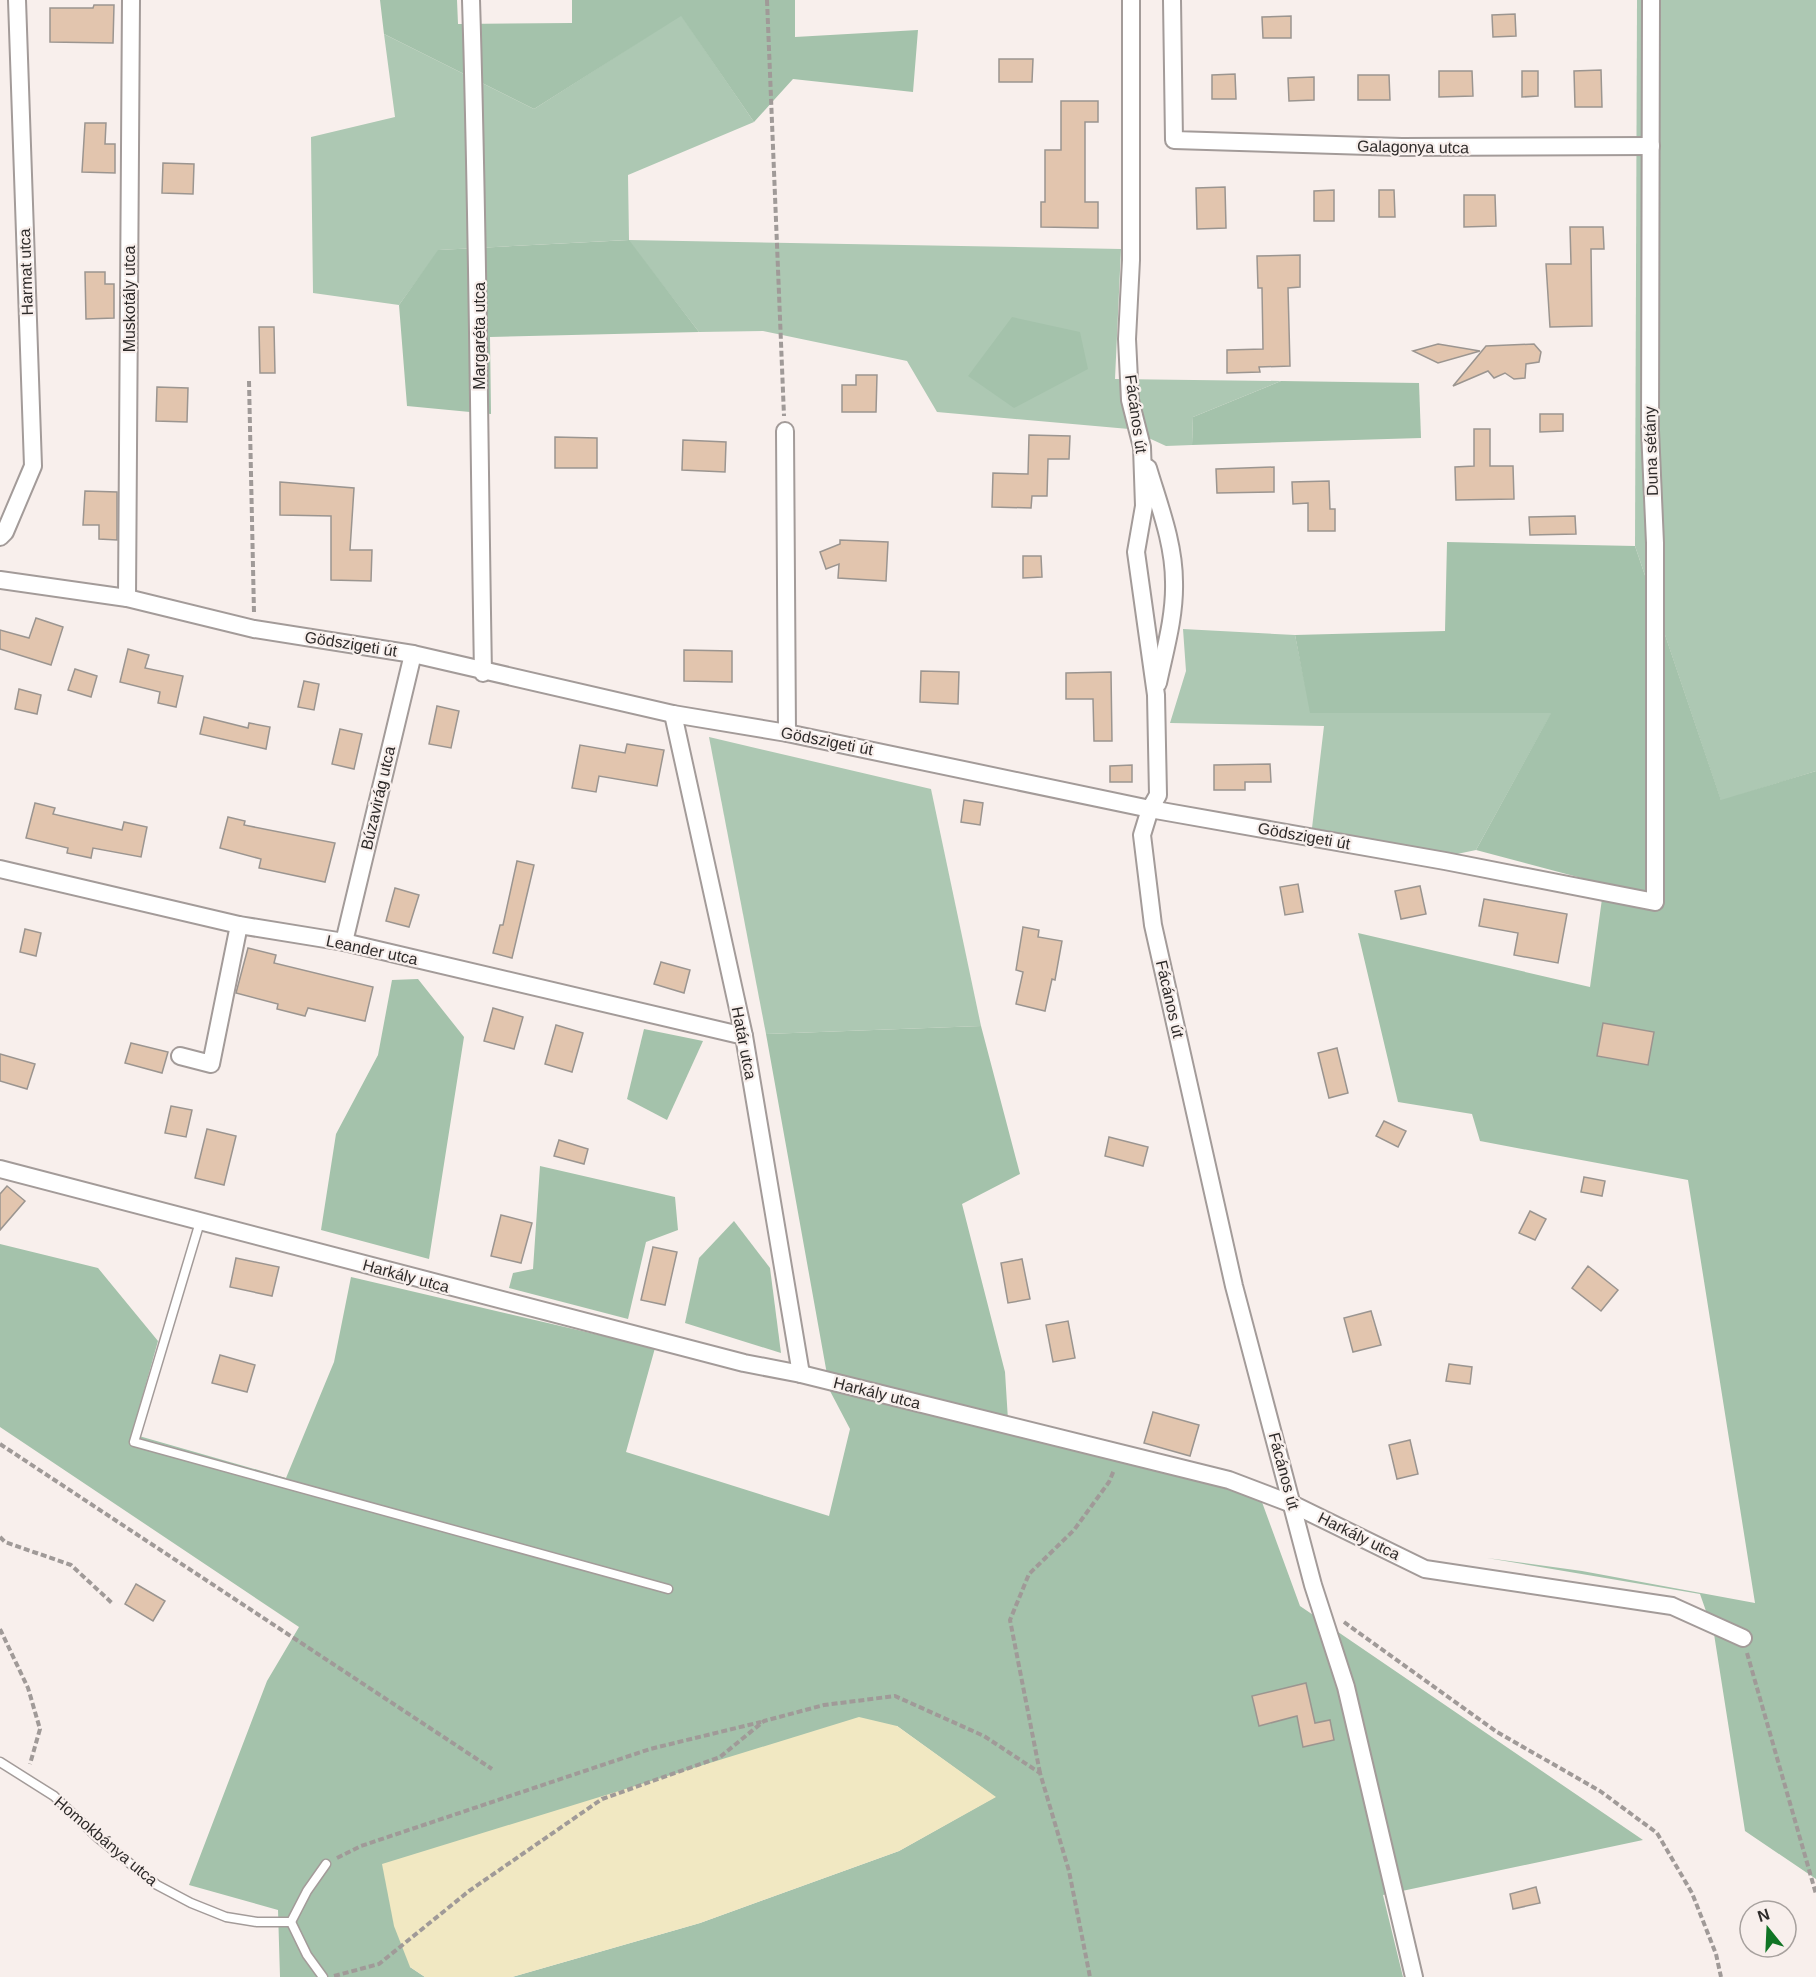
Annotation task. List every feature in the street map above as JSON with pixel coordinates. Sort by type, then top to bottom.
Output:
[{"type":"street","name":"Harmat utca","points":[[0,537],[5,532],[33,466],[18,0]]},
{"type":"street","name":"Muskotály utca","points":[[128,598],[130,0]]},
{"type":"street","name":"Margaréta utca","points":[[471,0],[479,262],[478,420],[483,673]]},
{"type":"street","name":"Fácános út","points":[[1131,0],[1131,260],[1127,339],[1130,400],[1142,447],[1143,506],[1136,552],[1156,696],[1158,795],[1150,809],[1142,835],[1153,925],[1234,1286],[1319,1604],[1346,1687],[1414,1977]]},
{"type":"street","name":"Galagonya utca","points":[[1172,0],[1174,140],[1402,147],[1651,147]]},
{"type":"street","name":"Duna sétány","points":[[1651,0],[1650,430],[1655,543],[1655,902]]},
{"type":"street","points":[[785,431],[787,733]]},
{"type":"street","points":[[1142,447],[1170,540],[1174,581],[1172,620],[1156,696]]},
{"type":"street","name":"Gödszigeti út","points":[[0,580],[128,598],[254,629],[413,654],[483,673],[672,714],[787,733],[1150,809],[1445,861],[1655,902]]},
{"type":"street","name":"Búzavirág utca","points":[[344,942],[413,654]]},
{"type":"street","name":"Határ utca","points":[[672,714],[744,1036],[801,1374]]},
{"type":"street","name":"Leander utca","points":[[0,869],[239,926],[344,942],[744,1036]]},
{"type":"street","points":[[180,1056],[211,1064],[239,926]]},
{"type":"street","name":"Harkály utca","points":[[0,1169],[744,1363],[801,1374],[1229,1480],[1292,1504],[1425,1569],[1672,1606],[1743,1638]]},
{"type":"lane","points":[[201,1222],[134,1442],[668,1589]]},
{"type":"lane","name":"Homokbánya utca","points":[[0,1762],[54,1796],[98,1838],[157,1885],[191,1904],[226,1917],[258,1922],[291,1922]]},
{"type":"lane","points":[[323,1977],[307,1954],[291,1922],[306,1891],[326,1864]]},
{"type":"path","points":[[768,0],[785,431]]},
{"type":"path","points":[[249,381],[254,629]]},
{"type":"path","points":[[0,1444],[492,1769]]},
{"type":"path","points":[[1090,1977],[1069,1872],[1040,1773],[1010,1620],[1029,1574],[1074,1530],[1109,1482],[1120,1453]]},
{"type":"path","points":[[0,1537],[4,1542],[71,1565],[112,1603]]},
{"type":"path","points":[[1319,1604],[1497,1732],[1600,1791],[1657,1833],[1692,1893],[1716,1954],[1721,1977]]},
{"type":"path","points":[[0,1629],[10,1644],[28,1688],[40,1730],[26,1779]]},
{"type":"path","points":[[1743,1638],[1816,1894]]},
{"type":"path","points":[[326,1864],[361,1846],[650,1749],[824,1705],[895,1696],[984,1736],[1040,1773]]},
{"type":"path","points":[[330,1977],[379,1964],[469,1891],[602,1799],[720,1757],[764,1721]]},
{"type":"green space","points":[[380,0],[457,0],[458,24],[572,23],[572,0],[795,0],[795,37],[918,30],[913,92],[793,79],[754,122],[681,16],[534,109],[384,34]]},
{"type":"green space","points":[[1637,0],[1816,0],[1816,771],[1721,801],[1635,546]]},
{"type":"green space","points":[[681,15],[754,122],[628,175],[629,240],[1121,249],[1115,379],[1281,381],[1193,417],[1192,445],[1166,446],[1129,429],[937,412],[907,361],[763,331],[699,332],[628,240],[439,250],[399,305],[313,293],[311,137],[395,117],[384,34],[534,109]]},
{"type":"green space","points":[[629,240],[699,332],[490,337],[491,414],[407,406],[399,305],[438,250]]},
{"type":"green space","points":[[1012,317],[1080,332],[1088,369],[1014,408],[968,376]]},
{"type":"green space","points":[[1281,381],[1419,383],[1421,438],[1192,445],[1193,417]]},
{"type":"green space","points":[[1447,542],[1635,546],[1721,800],[1816,771],[1816,1879],[1745,1831],[1714,1634],[1700,1594],[1487,1558],[1582,1571],[1755,1603],[1688,1180],[1480,1141],[1472,1114],[1398,1102],[1358,933],[1590,987],[1604,884],[1476,850],[1551,713],[1310,713],[1295,635],[1445,631]]},
{"type":"green space","points":[[1183,629],[1295,635],[1311,713],[1552,712],[1476,850],[1457,854],[1312,828],[1324,726],[1170,723],[1186,671]]},
{"type":"green space","points":[[709,737],[931,789],[981,1026],[766,1034]]},
{"type":"green space","points":[[418,979],[464,1037],[429,1259],[321,1230],[336,1134],[378,1055],[392,980]]},
{"type":"green space","points":[[981,1026],[1020,1174],[962,1204],[1005,1372],[1008,1420],[1255,1483],[1300,1606],[1643,1840],[1383,1895],[1403,1977],[512,1977],[700,1923],[899,1851],[995,1797],[897,1726],[410,1967],[425,1977],[280,1977],[278,1910],[189,1885],[267,1681],[299,1627],[0,1427],[0,1244],[98,1268],[158,1341],[132,1434],[286,1478],[334,1362],[351,1277],[655,1348],[626,1452],[829,1516],[850,1429],[830,1391],[766,1034]]},
{"type":"green space","points":[[644,1029],[703,1041],[667,1120],[627,1099]]},
{"type":"green space","points":[[540,1166],[675,1197],[678,1230],[646,1242],[628,1319],[509,1288],[513,1273],[533,1269]]},
{"type":"green space","points":[[734,1221],[770,1268],[781,1353],[685,1323],[699,1258]]},
{"type":"sand","points":[[859,1717],[897,1726],[996,1797],[899,1851],[700,1923],[512,1977],[425,1977],[410,1967],[394,1926],[382,1864]]},
{"type":"building","points":[[94,5],[114,5],[113,43],[50,42],[50,8],[93,8]]},
{"type":"building","points":[[1515,14],[1516,36],[1493,37],[1492,15]]},
{"type":"building","points":[[1291,16],[1291,38],[1263,38],[1262,17]]},
{"type":"building","points":[[999,59],[1033,59],[1032,82],[999,82]]},
{"type":"building","points":[[1601,70],[1602,107],[1575,107],[1574,71]]},
{"type":"building","points":[[1439,71],[1472,71],[1473,96],[1439,97]]},
{"type":"building","points":[[1522,71],[1538,71],[1538,96],[1522,97]]},
{"type":"building","points":[[1235,74],[1236,99],[1212,99],[1212,75]]},
{"type":"building","points":[[1358,75],[1389,75],[1390,100],[1358,100]]},
{"type":"building","points":[[1314,77],[1314,100],[1289,101],[1288,78]]},
{"type":"building","points":[[1061,101],[1098,101],[1098,122],[1085,122],[1085,202],[1098,202],[1098,228],[1041,227],[1041,202],[1045,202],[1045,150],[1061,150]]},
{"type":"building","points":[[85,123],[106,123],[105,144],[115,144],[115,173],[82,172]]},
{"type":"building","points":[[163,163],[194,164],[193,194],[162,193]]},
{"type":"building","points":[[1225,187],[1226,228],[1197,229],[1196,188]]},
{"type":"building","points":[[1334,190],[1334,221],[1314,221],[1314,191]]},
{"type":"building","points":[[1379,190],[1394,190],[1395,217],[1379,217]]},
{"type":"building","points":[[1464,195],[1495,195],[1496,226],[1464,227]]},
{"type":"building","points":[[1570,227],[1603,227],[1604,249],[1591,249],[1592,326],[1550,327],[1546,264],[1571,264]]},
{"type":"building","points":[[1300,255],[1300,287],[1288,288],[1290,366],[1259,367],[1260,372],[1227,373],[1227,350],[1263,349],[1262,288],[1258,288],[1257,256]]},
{"type":"building","points":[[85,272],[105,272],[105,284],[114,284],[114,318],[86,319]]},
{"type":"building","points":[[259,327],[274,327],[275,373],[260,373]]},
{"type":"building","points":[[1438,344],[1480,351],[1438,363],[1413,351]]},
{"type":"building","points":[[1534,344],[1541,352],[1539,362],[1526,364],[1525,378],[1514,379],[1505,373],[1494,378],[1488,371],[1453,386],[1486,346]]},
{"type":"building","points":[[856,375],[877,375],[876,412],[842,412],[842,385],[856,385]]},
{"type":"building","points":[[157,387],[188,388],[187,422],[156,421]]},
{"type":"building","points":[[1540,414],[1563,414],[1563,431],[1540,432]]},
{"type":"building","points":[[1474,429],[1490,429],[1490,466],[1513,466],[1514,499],[1456,500],[1455,467],[1474,466]]},
{"type":"building","points":[[1029,435],[1070,436],[1069,459],[1048,459],[1047,496],[1032,496],[1031,508],[992,507],[993,473],[1028,474]]},
{"type":"building","points":[[555,437],[597,438],[597,468],[555,468]]},
{"type":"building","points":[[683,440],[726,442],[725,472],[682,470]]},
{"type":"building","points":[[1274,467],[1274,492],[1217,493],[1216,469]]},
{"type":"building","points":[[1329,481],[1330,509],[1335,509],[1335,531],[1308,531],[1308,503],[1293,504],[1292,482]]},
{"type":"building","points":[[280,482],[354,488],[350,550],[372,550],[371,581],[331,580],[331,516],[280,515]]},
{"type":"building","points":[[85,491],[117,492],[117,540],[99,539],[99,525],[83,525]]},
{"type":"building","points":[[1575,516],[1576,534],[1530,535],[1529,517]]},
{"type":"building","points":[[840,540],[888,542],[886,581],[838,578],[839,564],[826,569],[820,552],[840,544]]},
{"type":"building","points":[[1023,556],[1041,556],[1042,577],[1023,578]]},
{"type":"building","points":[[36,618],[63,627],[51,665],[0,649],[0,630],[29,638]]},
{"type":"building","points":[[128,649],[149,655],[145,668],[183,676],[176,707],[158,703],[160,692],[120,682]]},
{"type":"building","points":[[684,650],[732,651],[732,682],[684,681]]},
{"type":"building","points":[[75,669],[97,676],[91,697],[68,690]]},
{"type":"building","points":[[921,671],[959,672],[958,704],[920,702]]},
{"type":"building","points":[[1111,672],[1112,741],[1094,741],[1093,699],[1066,699],[1066,673]]},
{"type":"building","points":[[304,681],[319,684],[314,710],[298,707]]},
{"type":"building","points":[[19,689],[41,695],[37,714],[15,709]]},
{"type":"building","points":[[437,706],[459,711],[451,748],[429,744]]},
{"type":"building","points":[[204,717],[248,728],[249,723],[270,727],[266,749],[200,734]]},
{"type":"building","points":[[340,729],[362,734],[354,769],[332,764]]},
{"type":"building","points":[[627,744],[664,750],[657,786],[599,776],[596,792],[572,788],[580,745],[625,753]]},
{"type":"building","points":[[1270,764],[1271,782],[1245,782],[1245,790],[1214,790],[1214,765]]},
{"type":"building","points":[[1132,765],[1132,782],[1110,782],[1110,766]]},
{"type":"building","points":[[964,800],[983,803],[980,825],[961,822]]},
{"type":"building","points":[[35,803],[55,808],[53,814],[122,830],[124,822],[147,827],[141,857],[93,848],[91,858],[67,853],[68,848],[26,838]]},
{"type":"building","points":[[228,817],[245,821],[244,825],[335,843],[325,882],[259,868],[261,859],[220,848]]},
{"type":"building","points":[[517,861],[534,865],[512,958],[493,953],[500,925],[503,925]]},
{"type":"building","points":[[1298,884],[1303,912],[1285,915],[1280,887]]},
{"type":"building","points":[[1420,886],[1426,914],[1401,919],[1395,891]]},
{"type":"building","points":[[395,888],[419,895],[409,927],[386,921]]},
{"type":"building","points":[[1484,899],[1567,914],[1558,963],[1514,955],[1518,933],[1479,926]]},
{"type":"building","points":[[1023,927],[1039,930],[1038,937],[1062,941],[1055,980],[1052,979],[1045,1011],[1016,1004],[1023,972],[1016,970]]},
{"type":"building","points":[[25,929],[41,933],[36,956],[20,952]]},
{"type":"building","points":[[248,948],[276,955],[274,963],[373,987],[365,1021],[308,1008],[305,1016],[277,1009],[278,1004],[236,993]]},
{"type":"building","points":[[661,962],[690,970],[684,993],[654,984]]},
{"type":"building","points":[[493,1008],[523,1017],[514,1049],[484,1041]]},
{"type":"building","points":[[1603,1023],[1654,1032],[1648,1065],[1597,1056]]},
{"type":"building","points":[[556,1025],[583,1033],[572,1072],[545,1064]]},
{"type":"building","points":[[131,1043],[168,1052],[162,1073],[125,1063]]},
{"type":"building","points":[[1337,1048],[1348,1093],[1329,1098],[1318,1053]]},
{"type":"building","points":[[0,1054],[35,1064],[27,1089],[0,1081]]},
{"type":"building","points":[[171,1106],[192,1110],[186,1137],[165,1133]]},
{"type":"building","points":[[1384,1121],[1406,1131],[1398,1147],[1376,1136]]},
{"type":"building","points":[[207,1129],[236,1136],[224,1185],[195,1178]]},
{"type":"building","points":[[1109,1137],[1148,1147],[1143,1166],[1105,1156]]},
{"type":"building","points":[[559,1140],[588,1149],[584,1164],[554,1156]]},
{"type":"building","points":[[1584,1177],[1605,1181],[1602,1196],[1581,1192]]},
{"type":"building","points":[[7,1186],[25,1201],[0,1230],[0,1194]]},
{"type":"building","points":[[1530,1211],[1546,1219],[1535,1240],[1519,1233]]},
{"type":"building","points":[[501,1215],[532,1223],[521,1263],[491,1256]]},
{"type":"building","points":[[653,1247],[677,1252],[665,1305],[641,1300]]},
{"type":"building","points":[[236,1258],[279,1267],[272,1296],[230,1287]]},
{"type":"building","points":[[1022,1259],[1030,1299],[1008,1303],[1001,1263]]},
{"type":"building","points":[[1588,1266],[1618,1290],[1601,1311],[1572,1288]]},
{"type":"building","points":[[1371,1311],[1381,1345],[1353,1352],[1344,1318]]},
{"type":"building","points":[[1068,1321],[1075,1358],[1053,1362],[1046,1325]]},
{"type":"building","points":[[220,1355],[255,1365],[247,1392],[212,1383]]},
{"type":"building","points":[[1449,1364],[1472,1367],[1470,1384],[1446,1381]]},
{"type":"building","points":[[1153,1412],[1199,1425],[1190,1456],[1144,1443]]},
{"type":"building","points":[[1410,1440],[1418,1474],[1397,1479],[1389,1445]]},
{"type":"building","points":[[136,1584],[165,1601],[153,1621],[125,1604]]},
{"type":"building","points":[[1306,1683],[1315,1723],[1330,1720],[1334,1740],[1303,1747],[1297,1716],[1259,1726],[1252,1696]]},
{"type":"building","points":[[1536,1887],[1540,1903],[1513,1909],[1510,1894]]}]
